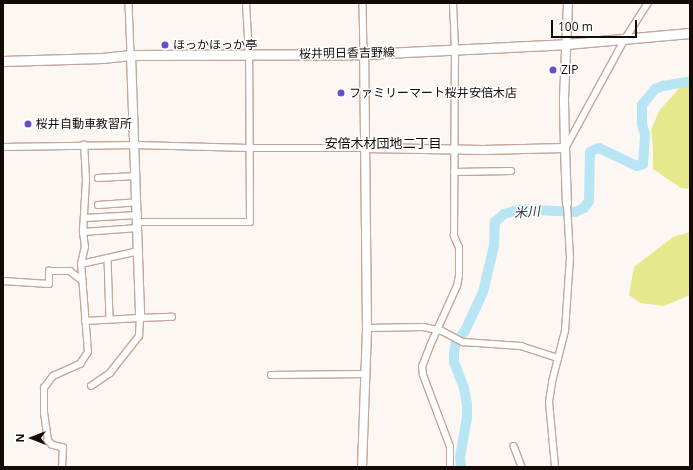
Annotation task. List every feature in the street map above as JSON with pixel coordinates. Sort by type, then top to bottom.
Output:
[{"type":"main road","name":"桜井明日香吉野線","points":[[3,61],[102,58],[132,54],[364,54],[566,44],[690,34]]},
{"type":"street","points":[[90,386],[110,373],[139,336],[139,251],[129,3]]},
{"type":"street","points":[[84,218],[138,222],[250,222],[249,55],[246,3]]},
{"type":"street","points":[[362,467],[367,328],[363,3]]},
{"type":"street","points":[[450,467],[450,447],[423,375],[422,367],[437,329],[457,286],[459,276],[459,248],[454,236],[453,150],[455,49],[453,3]]},
{"type":"street","points":[[555,467],[549,402],[565,331],[569,273],[564,99],[568,3]]},
{"type":"street","points":[[565,148],[625,39],[648,3]]},
{"type":"street","points":[[62,467],[62,448],[52,445],[48,440],[44,414],[44,388],[53,376],[75,368],[84,360],[88,352],[82,264],[86,180],[84,145]]},
{"type":"street","points":[[3,147],[134,145],[453,150],[565,148]]},
{"type":"street","points":[[454,172],[511,171]]},
{"type":"street","points":[[98,178],[136,176]]},
{"type":"street","points":[[98,205],[137,202]]},
{"type":"street","points":[[83,232],[138,222]]},
{"type":"street","points":[[82,264],[139,251]]},
{"type":"street","points":[[108,258],[110,319]]},
{"type":"street","points":[[3,281],[49,284],[49,271],[70,271],[83,281]]},
{"type":"street","points":[[85,321],[172,318]]},
{"type":"street","points":[[367,328],[424,327],[437,329],[463,342],[521,346],[558,358]]},
{"type":"street","points":[[271,375],[366,374]]},
{"type":"street","points":[[514,446],[522,467]]},
{"type":"green space","points":[[690,76],[690,189],[681,188],[653,169],[651,130],[659,111]]},
{"type":"green space","points":[[690,232],[690,295],[664,306],[640,303],[629,295],[634,267],[673,237]]},
{"type":"waterway","name":"米川","points":[[461,467],[460,457],[467,418],[467,404],[464,388],[454,362],[454,353],[456,342],[465,331],[483,292],[494,246],[495,222],[504,214],[520,209],[575,212],[584,208],[589,201],[590,152],[599,148],[637,166],[643,164],[645,135],[642,124],[642,105],[655,89],[690,81]]},
{"type":"place","name":"ほっかほっか亭","points":[[165,45]]},
{"type":"place","name":"ZIP","points":[[553,70]]},
{"type":"place","name":"ファミリーマート桜井安倍木店","points":[[341,93]]},
{"type":"place","name":"桜井自動車教習所","points":[[28,124]]},
{"type":"district","name":"安倍木材団地二丁目","points":[[383,143]]}]
